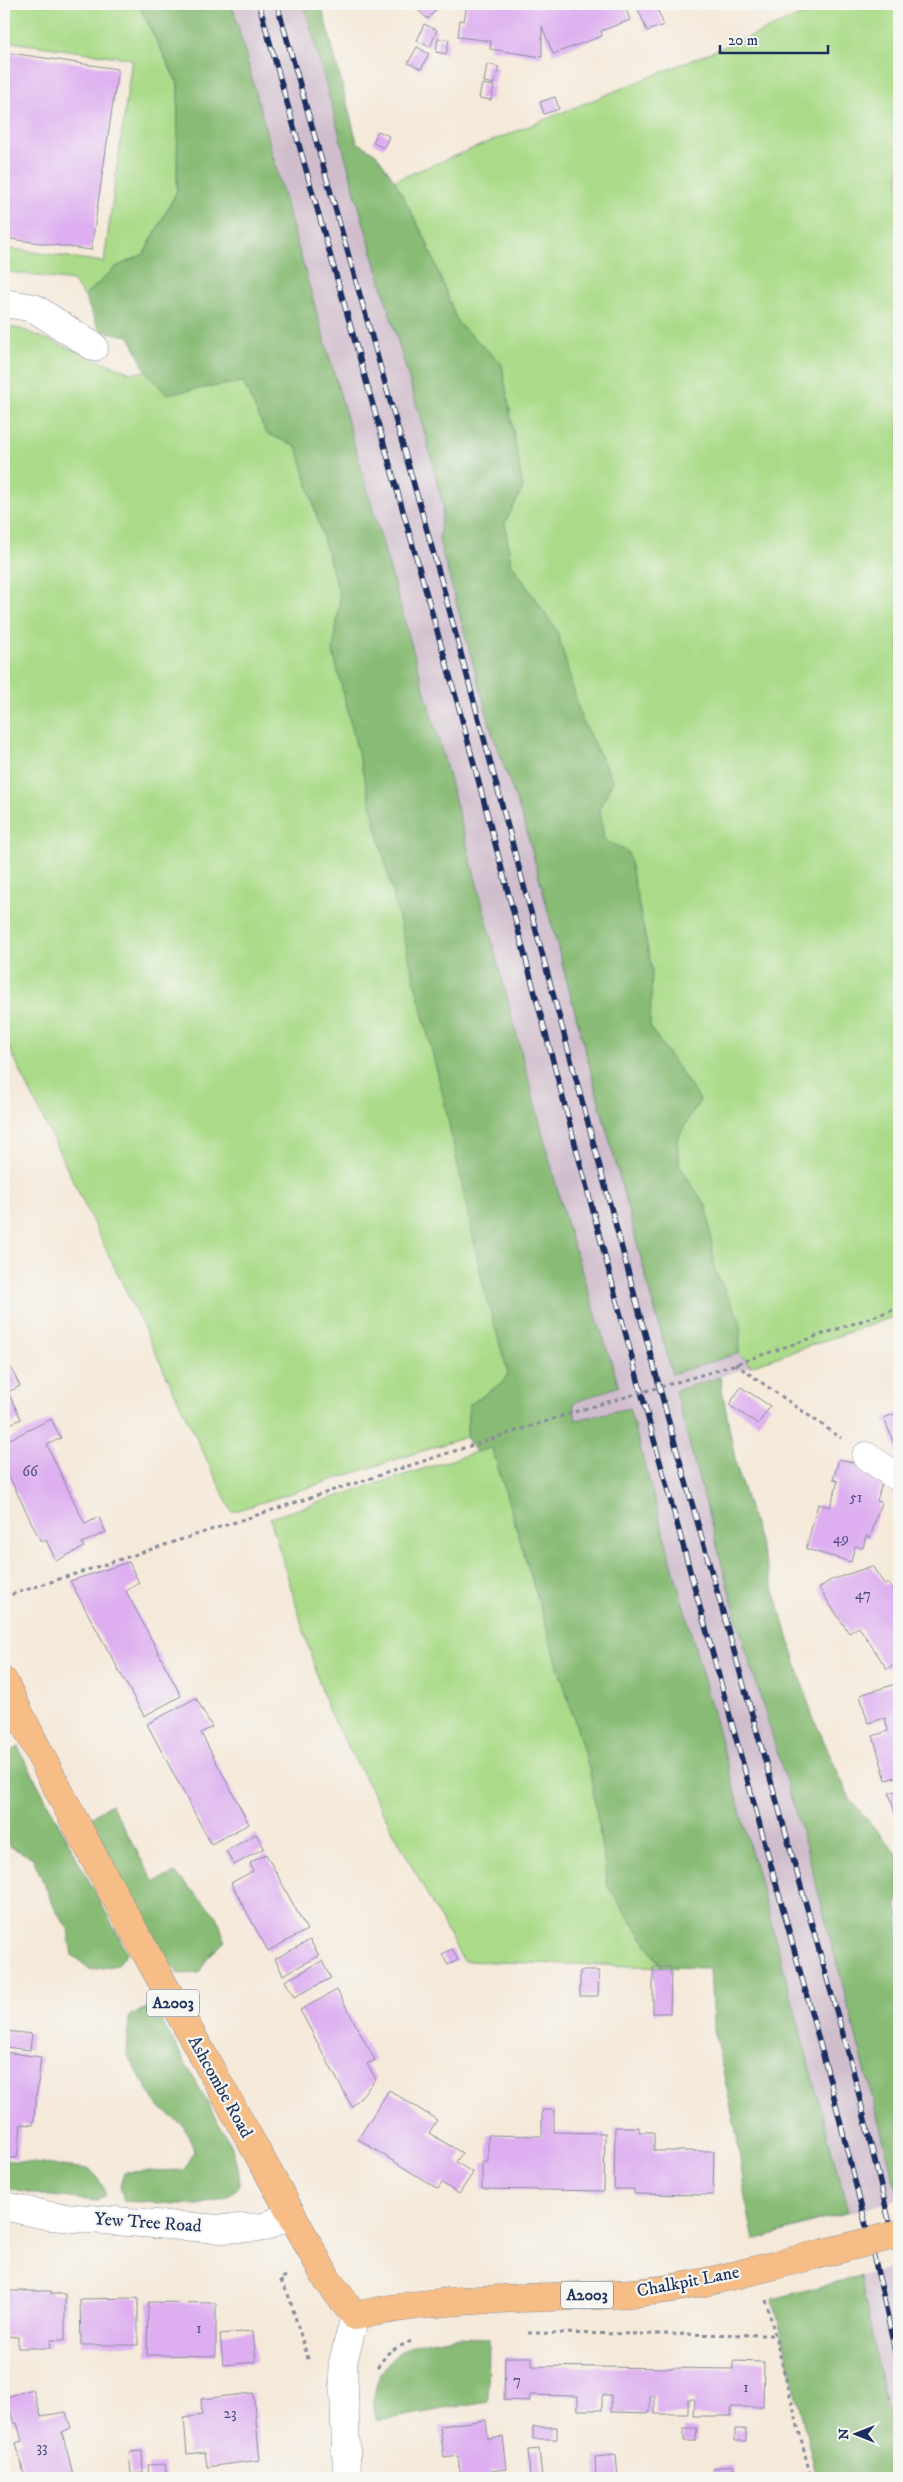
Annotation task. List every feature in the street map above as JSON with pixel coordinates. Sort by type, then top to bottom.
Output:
[{"type":"main road","name":"Ashcombe Road","points":[[4,1682],[88,1847],[328,2281],[355,2316]]},
{"type":"main road","name":"Chalkpit Lane","points":[[355,2316],[392,2307],[446,2301],[632,2293],[689,2285],[899,2234]]},
{"type":"street","points":[[4,304],[34,308],[94,347]]},
{"type":"street","points":[[866,1456],[899,1478]]},
{"type":"street","name":"Yew Tree Road","points":[[4,2206],[50,2216],[220,2229],[265,2227],[291,2214]]},
{"type":"street","points":[[347,2478],[343,2362],[355,2316]]},
{"type":"path","points":[[4,1597],[584,1409],[715,1372],[899,1308]]},
{"type":"path","points":[[735,1364],[866,1456]]},
{"type":"path","points":[[758,2269],[811,2478]]},
{"type":"path","points":[[280,2279],[286,2276]]},
{"type":"path","points":[[525,2333],[775,2335]]},
{"type":"path","points":[[374,2375],[377,2367],[390,2351],[412,2340]]},
{"type":"shaded area","points":[[198,4],[304,4],[356,196],[427,441],[443,506],[439,540],[493,735],[526,828],[672,1373],[739,1353],[751,1366],[720,1377],[736,1465],[812,1715],[851,1801],[899,1856],[899,1897],[896,1905],[899,1915],[899,2199],[754,2240],[745,2198],[737,2136],[713,2025],[710,1968],[572,1403]]},
{"type":"shaded area","points":[[899,2266],[899,2478],[817,2478],[773,2299]]},
{"type":"green space","points":[[4,4],[138,4],[178,84],[177,191],[144,254],[116,267],[84,296],[72,281],[4,271],[4,248],[104,262],[132,59],[4,41]]},
{"type":"green space","points":[[138,4],[232,4],[285,201],[446,766],[567,1226],[619,1386],[573,1403],[576,1420],[629,1408],[785,1974],[848,2212],[754,2240],[745,2198],[737,2136],[713,2025],[710,1968],[662,1967],[608,1887],[590,1772],[492,1448],[476,1452],[466,1437],[469,1405],[503,1382],[508,1373],[484,1289],[443,1096],[333,652],[340,597],[297,447],[266,433],[243,382],[166,394],[146,371],[129,336],[100,331],[84,296],[116,267],[144,254],[177,191],[178,84]]},
{"type":"green space","points":[[304,4],[321,4],[357,142],[376,154],[395,181],[426,240],[458,323],[502,364],[523,488],[505,523],[511,563],[557,631],[582,720],[613,781],[600,807],[604,840],[628,852],[652,970],[650,1027],[700,1100],[677,1139],[680,1167],[707,1207],[715,1271],[741,1322],[739,1353],[672,1374],[526,828],[493,735],[439,540],[443,506],[427,441],[356,196]]},
{"type":"green space","points":[[830,4],[899,4],[899,1315],[751,1366],[739,1353],[672,1374],[526,828],[493,735],[439,540],[443,506],[427,441],[356,196]]},
{"type":"green space","points":[[4,326],[21,329],[131,373],[146,371],[301,372],[572,1403],[232,1512],[4,1037]]},
{"type":"green space","points":[[720,1377],[736,1465],[812,1715],[851,1801],[899,1856],[899,1897],[896,1905],[899,1915],[899,2199],[809,1857],[737,1620],[675,1391]]},
{"type":"green space","points":[[576,1420],[671,1967],[463,1961],[327,1708],[270,1518]]},
{"type":"green space","points":[[18,1747],[127,1952],[118,1965],[91,1970],[72,1955],[68,1929],[55,1909],[33,1858],[9,1846],[4,1833],[4,1755]]},
{"type":"green space","points":[[111,1804],[154,1882],[175,1873],[217,1916],[225,1941],[207,1958],[199,1973],[178,1974],[131,1901],[89,1818]]},
{"type":"green space","points":[[153,2005],[232,2147],[239,2173],[239,2185],[228,2197],[198,2205],[124,2201],[120,2186],[124,2172],[184,2170],[195,2151],[183,2125],[158,2106],[127,2055],[129,2016]]},
{"type":"green space","points":[[4,2160],[90,2169],[103,2186],[105,2195],[97,2201],[42,2195],[4,2187]]},
{"type":"green space","points":[[860,2276],[885,2401],[899,2452],[899,2478],[817,2478],[773,2299]]},
{"type":"green space","points":[[455,2337],[489,2338],[488,2401],[377,2421],[374,2410],[376,2387],[386,2366],[394,2357],[413,2345]]},
{"type":"building","points":[[411,4],[441,4],[428,19]]},
{"type":"building","points":[[467,4],[530,4],[530,6],[543,8],[543,4],[624,4],[630,20],[601,31],[602,36],[553,54],[542,26],[542,57],[490,49],[491,41],[458,37],[460,20],[464,21]]},
{"type":"building","points":[[636,4],[655,4],[664,25],[647,31]]},
{"type":"building","points":[[424,24],[437,30],[430,47],[417,41]]},
{"type":"building","points":[[438,38],[449,40],[446,54],[436,52]]},
{"type":"building","points":[[417,47],[429,54],[421,69],[408,63]]},
{"type":"building","points":[[4,52],[118,69],[91,250],[4,238]]},
{"type":"building","points":[[487,64],[499,67],[494,84],[484,82]]},
{"type":"building","points":[[482,84],[494,86],[491,100],[479,98]]},
{"type":"building","points":[[555,97],[559,109],[544,114],[540,102]]},
{"type":"building","points":[[378,131],[389,136],[384,148],[373,143]]},
{"type":"building","points":[[4,1355],[20,1386],[8,1392],[21,1419],[4,1427]]},
{"type":"building","points":[[741,1387],[770,1406],[758,1424],[729,1405]]},
{"type":"building","points":[[899,1412],[899,1457],[884,1418]]},
{"type":"building","points":[[51,1419],[61,1438],[47,1445],[66,1485],[85,1524],[99,1517],[106,1532],[82,1543],[84,1547],[56,1561],[46,1540],[41,1542],[4,1466],[9,1463],[4,1453],[4,1442]]},
{"type":"building","points":[[839,1459],[855,1463],[882,1482],[877,1501],[881,1502],[870,1538],[866,1536],[863,1548],[855,1546],[851,1562],[806,1549],[818,1504],[830,1507],[838,1481],[833,1479]]},
{"type":"building","points":[[129,1562],[139,1583],[126,1591],[181,1696],[144,1716],[70,1581]]},
{"type":"building","points":[[872,1566],[885,1585],[888,1583],[899,1599],[899,1661],[887,1669],[859,1627],[849,1633],[819,1588],[831,1580]]},
{"type":"building","points":[[899,1683],[899,1776],[886,1780],[873,1736],[888,1731],[885,1718],[868,1723],[860,1695]]},
{"type":"building","points":[[196,1698],[212,1727],[201,1733],[249,1824],[211,1844],[147,1724]]},
{"type":"building","points":[[899,1790],[899,1819],[897,1820],[889,1793]]},
{"type":"building","points":[[256,1834],[264,1848],[234,1865],[226,1851]]},
{"type":"building","points":[[266,1854],[307,1930],[268,1951],[231,1883],[253,1871],[250,1863]]},
{"type":"building","points":[[310,1940],[319,1956],[283,1975],[275,1959]]},
{"type":"building","points":[[452,1949],[458,1960],[448,1965],[442,1954]]},
{"type":"building","points":[[322,1961],[331,1978],[294,1997],[285,1981]]},
{"type":"building","points":[[653,1967],[671,1967],[670,2013],[653,2013]]},
{"type":"building","points":[[580,1971],[599,1971],[598,1996],[580,1996]]},
{"type":"building","points":[[337,1990],[375,2060],[367,2064],[376,2079],[352,2107],[300,2010]]},
{"type":"building","points":[[6,2031],[32,2034],[30,2050],[5,2047]]},
{"type":"building","points":[[4,2052],[41,2057],[33,2125],[21,2124],[17,2158],[4,2157]]},
{"type":"building","points":[[389,2090],[437,2120],[429,2133],[462,2153],[456,2162],[473,2173],[459,2194],[442,2183],[438,2189],[358,2139]]},
{"type":"building","points":[[542,2110],[554,2110],[554,2132],[605,2133],[604,2191],[482,2189],[482,2162],[488,2162],[488,2135],[542,2136]]},
{"type":"building","points":[[615,2127],[639,2127],[639,2132],[654,2132],[654,2151],[714,2151],[713,2195],[634,2194],[634,2189],[614,2189]]},
{"type":"building","points":[[4,2291],[51,2291],[51,2294],[65,2294],[65,2340],[51,2340],[50,2348],[18,2348],[18,2337],[4,2336]]},
{"type":"building","points":[[138,2298],[138,2345],[81,2345],[80,2299]]},
{"type":"building","points":[[148,2302],[216,2303],[216,2356],[147,2355]]},
{"type":"building","points":[[253,2331],[256,2362],[223,2365],[220,2334]]},
{"type":"building","points":[[505,2357],[532,2357],[532,2366],[733,2369],[733,2361],[764,2362],[763,2407],[731,2407],[731,2416],[693,2416],[694,2399],[688,2399],[688,2414],[655,2414],[655,2396],[650,2396],[650,2413],[611,2412],[611,2395],[602,2395],[602,2410],[578,2410],[578,2396],[530,2395],[530,2401],[504,2400]]},
{"type":"building","points":[[33,2389],[41,2416],[66,2412],[71,2428],[62,2432],[74,2478],[25,2478],[16,2443],[22,2441],[17,2423],[14,2424],[6,2397]]},
{"type":"building","points":[[253,2393],[260,2460],[207,2467],[205,2452],[187,2454],[184,2418],[202,2415],[201,2399]]},
{"type":"building","points":[[486,2420],[488,2439],[503,2437],[507,2469],[491,2471],[492,2478],[461,2478],[458,2456],[444,2458],[440,2426]]},
{"type":"building","points":[[533,2427],[557,2427],[557,2439],[533,2439]]},
{"type":"building","points":[[684,2428],[697,2428],[696,2441],[684,2441]]},
{"type":"building","points":[[735,2429],[746,2429],[746,2441],[735,2441]]},
{"type":"building","points":[[539,2449],[542,2478],[530,2478],[528,2450]]},
{"type":"building","points":[[142,2451],[143,2473],[131,2474],[129,2452]]},
{"type":"building","points":[[616,2455],[618,2478],[596,2478],[595,2457]]},
{"type":"building","points":[[165,2464],[167,2478],[149,2478],[148,2465]]},
{"type":"building","points":[[733,2465],[735,2478],[715,2478],[713,2468]]},
{"type":"railway","points":[[259,4],[459,708],[651,1429],[828,2073],[882,2290],[899,2371]]},
{"type":"railway","points":[[277,4],[440,576],[670,1426],[852,2066],[899,2262]]}]
